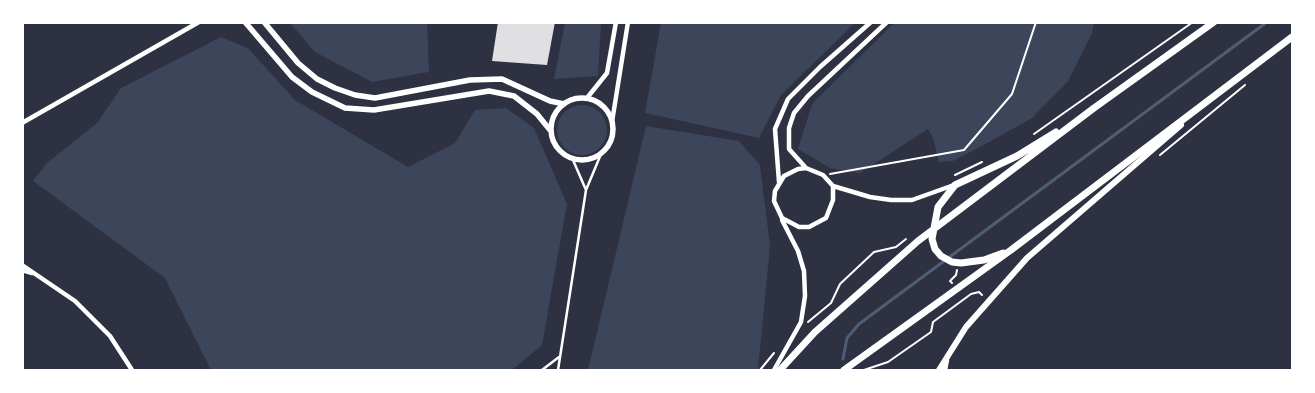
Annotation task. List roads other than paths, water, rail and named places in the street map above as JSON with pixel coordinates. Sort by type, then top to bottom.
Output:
[{"type":"main road","points":[[780,370],[815,332],[932,230],[1094,108],[1214,22]]},
{"type":"main road","points":[[844,370],[1011,250],[1193,115],[1292,38]]},
{"type":"main road","points":[[1011,250],[972,262],[952,262],[941,256],[935,249],[932,239],[932,230],[938,207],[955,185],[1018,156],[1094,108]]},
{"type":"main road","points":[[939,370],[966,327],[1027,258],[1193,115]]},
{"type":"street","points":[[22,123],[198,22]]},
{"type":"street","points":[[245,22],[292,77],[312,92],[345,108],[374,110],[489,91],[514,96],[537,114],[550,130]]},
{"type":"street","points":[[264,22],[298,63],[317,79],[355,95],[376,98],[470,80],[502,79],[550,101],[564,104]]},
{"type":"street","points":[[586,98],[607,73],[616,22]]},
{"type":"street","points":[[612,122],[603,106],[586,98],[577,98],[564,104],[552,118],[550,130],[553,144],[558,150],[573,160],[588,160],[601,154],[611,140],[612,122],[628,22]]},
{"type":"street","points":[[774,370],[801,322],[805,296],[804,271],[798,251],[774,201],[778,182],[775,129],[788,99],[820,67],[871,22]]},
{"type":"street","points":[[887,22],[808,96],[794,113],[789,128],[789,149],[806,168],[823,175],[833,186],[870,197],[912,200],[955,185]]},
{"type":"street","points":[[778,182],[790,171],[806,168]]},
{"type":"street","points":[[782,218],[799,227],[818,224],[831,210],[833,186]]},
{"type":"street","points":[[22,265],[75,301],[110,336],[132,370]]},
{"type":"street","points":[[22,270],[40,276]]},
{"type":"street","points":[[945,370],[948,357]]},
{"type":"lane","points":[[558,370],[586,190],[601,154]]},
{"type":"lane","points":[[573,160],[586,190]]},
{"type":"lane","points":[[542,370],[560,356]]},
{"type":"waterway","points":[[843,359],[847,338],[859,324],[1267,22]]}]
